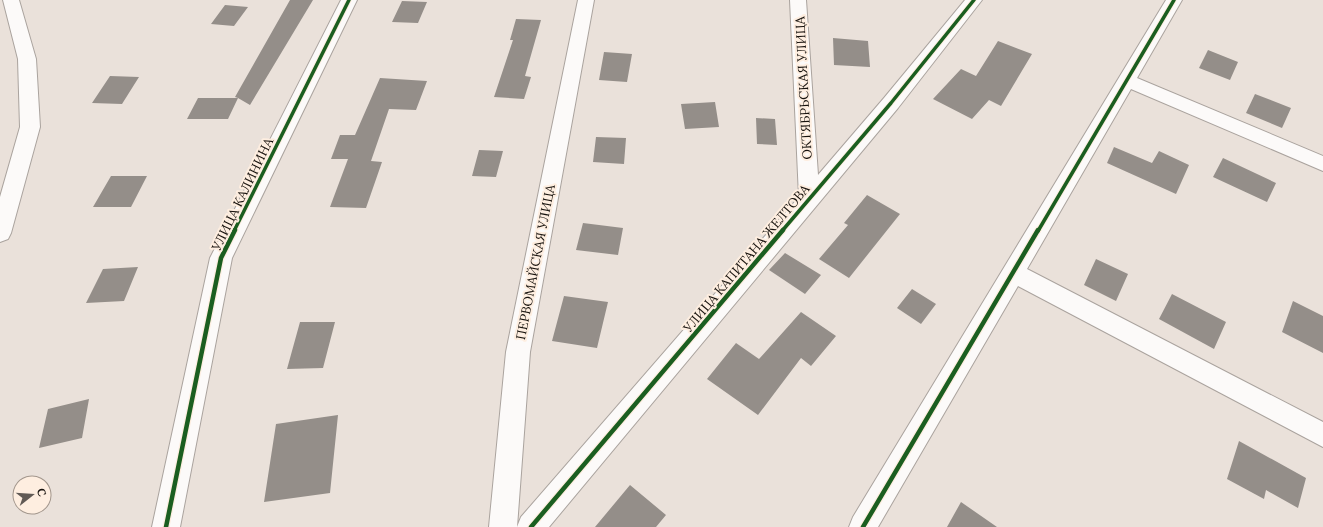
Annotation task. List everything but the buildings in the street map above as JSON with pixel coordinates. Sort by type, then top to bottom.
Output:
[{"type":"street","points":[[0,233],[30,128],[27,59],[11,0]]},
{"type":"street","name":"УЛИЦА КАЛИНИНА","points":[[166,527],[221,258],[349,0]]},
{"type":"street","name":"ПЕРВОМАЙСКАЯ УЛИЦА","points":[[503,527],[518,352],[586,0]]},
{"type":"street","name":"ОКТЯБРЬСКАЯ УЛИЦА","points":[[798,0],[809,199]]},
{"type":"street","name":"УЛИЦА КАПИТАНА ЖЕЛТОВА","points":[[531,527],[891,103],[974,0]]},
{"type":"street","points":[[863,527],[1174,0]]},
{"type":"street","points":[[1126,80],[1323,164]]},
{"type":"street","points":[[1014,273],[1323,435]]},
{"type":"cycle path","points":[[166,527],[221,258],[349,0]]},
{"type":"cycle path","points":[[531,527],[891,103],[974,0]]},
{"type":"cycle path","points":[[863,527],[1174,0]]}]
